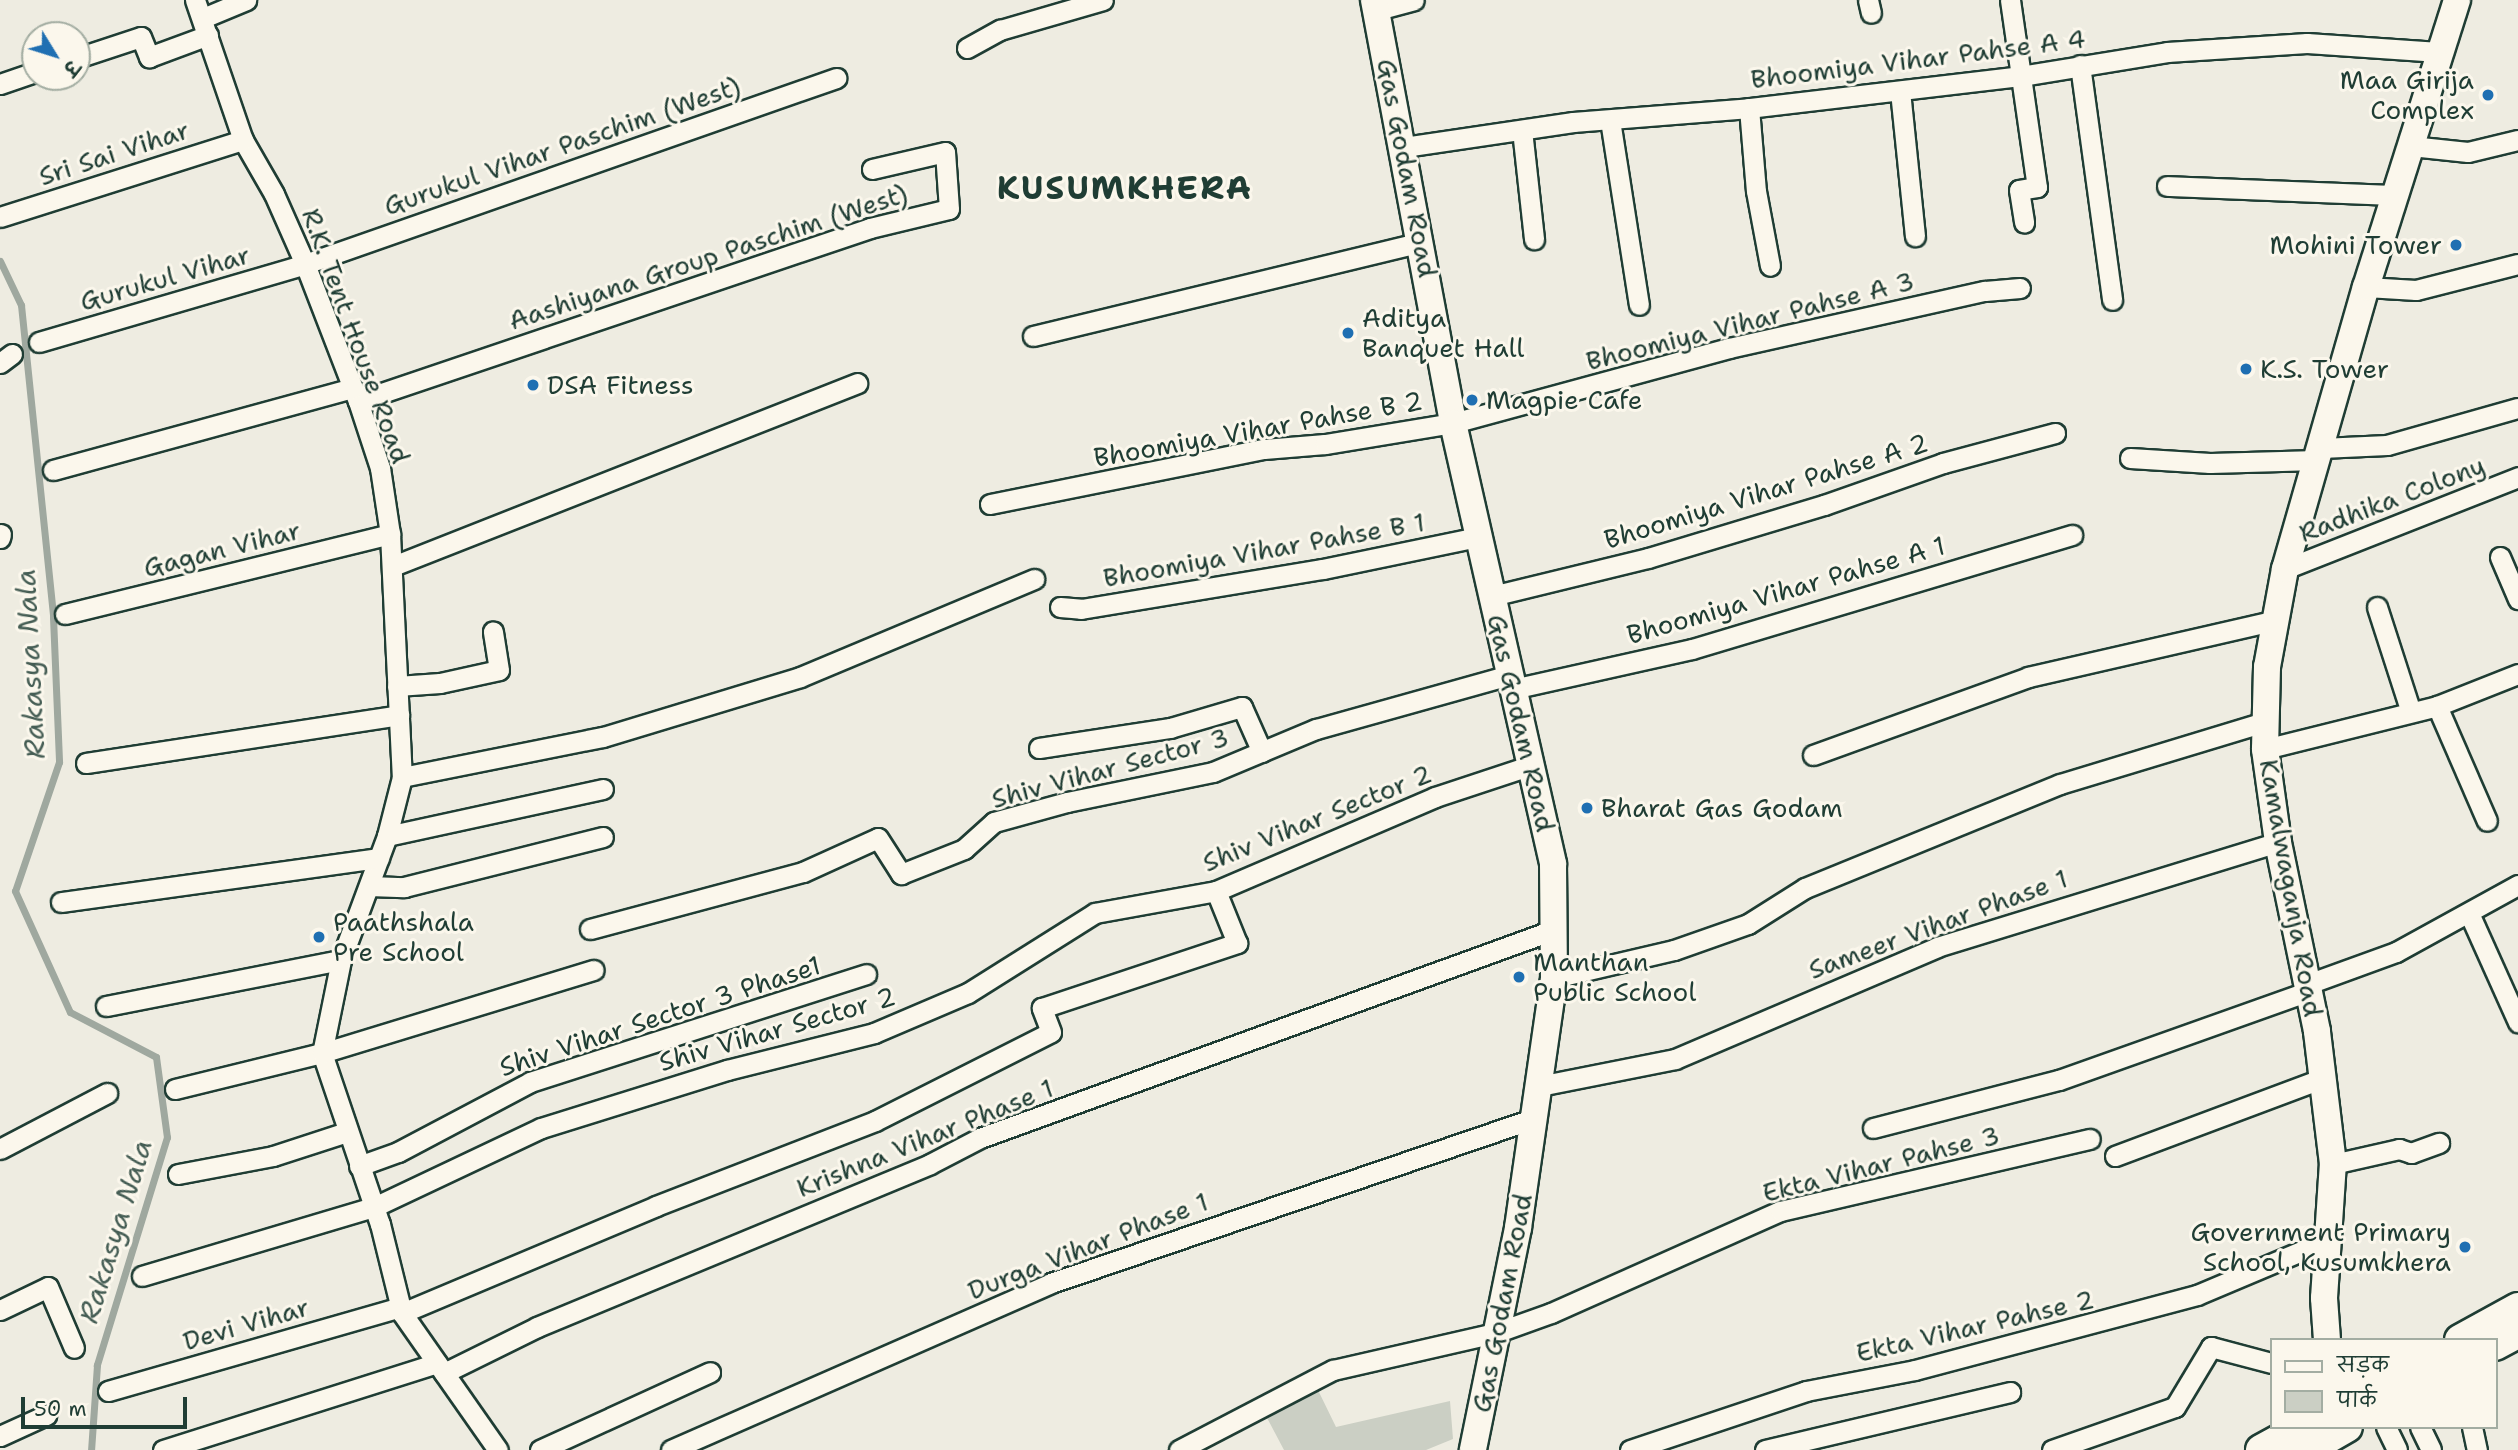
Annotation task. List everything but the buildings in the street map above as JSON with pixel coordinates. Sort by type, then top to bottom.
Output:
[{"type":"main road","name":"Kamalwaganja Road","points":[[2327,1338],[2327,1240],[2333,1164],[2309,988],[2278,842],[2264,749],[2273,621],[2285,569],[2367,287],[2457,0]]},
{"type":"main road","name":"Gas Godam Road","points":[[1376,5],[1453,423],[1553,864],[1554,978],[1518,1228],[1495,1333],[1474,1450]]},
{"type":"main road","points":[[2464,1338],[2518,1308]]},
{"type":"main road","points":[[2497,1344],[2518,1333]]},
{"type":"main road","points":[[2262,1450],[2310,1444],[2343,1429]]},
{"type":"street","points":[[91,53],[141,37],[149,57],[202,18],[246,0]]},
{"type":"street","points":[[967,48],[1000,30],[1103,0]]},
{"type":"street","points":[[1376,5],[1414,0]]},
{"type":"street","points":[[2010,0],[2037,187],[2020,190],[2024,223]]},
{"type":"street","name":"R.K. Tent House Road","points":[[202,18],[243,140],[274,194],[305,264],[355,394],[380,468],[390,534],[402,777],[387,836],[341,960],[322,1053],[374,1207],[401,1310],[498,1450]]},
{"type":"street","name":"Bhoomiya Vihar Pahse A 4","points":[[1404,148],[1522,130],[1749,108],[2021,76],[2167,52],[2307,43],[2439,52]]},
{"type":"street","points":[[2080,65],[2112,300]]},
{"type":"street","points":[[0,84],[21,77]]},
{"type":"street","name":"Gurukul Vihar Paschim (West)","points":[[305,264],[836,78]]},
{"type":"street","points":[[1900,91],[1915,236]]},
{"type":"street","points":[[1749,108],[1756,191],[1770,265]]},
{"type":"street","points":[[1611,120],[1639,305]]},
{"type":"street","points":[[1522,130],[1534,239]]},
{"type":"street","name":"Sri Sai Vihar","points":[[0,217],[243,140]]},
{"type":"street","points":[[2411,146],[2468,152],[2518,140]]},
{"type":"street","name":"Aashiyana Group Paschim (West)","points":[[355,394],[870,228],[949,209],[945,152],[872,169]]},
{"type":"street","points":[[2167,186],[2396,195]]},
{"type":"street","points":[[1033,335],[1421,242]]},
{"type":"street","name":"Gurukul Vihar","points":[[39,342],[305,264]]},
{"type":"street","points":[[2367,287],[2416,289],[2518,264]]},
{"type":"street","name":"Bhoomiya Vihar Pahse A 3","points":[[1453,423],[1729,348],[1985,291],[2020,288]]},
{"type":"street","points":[[393,566],[857,383]]},
{"type":"street","points":[[53,470],[355,394]]},
{"type":"street","points":[[2130,458],[2210,463],[2319,454],[2387,445],[2518,408]]},
{"type":"street","name":"Bhoomiya Vihar Pahse B 2","points":[[990,504],[1265,449],[1325,444],[1453,423]]},
{"type":"street","name":"Bhoomiya Vihar Pahse A 2","points":[[1492,596],[1648,558],[1824,505],[1943,463],[2055,433]]},
{"type":"street","name":"Radhika Colony","points":[[2285,569],[2518,478]]},
{"type":"street","name":"Gagan Vihar","points":[[65,614],[390,534]]},
{"type":"street","name":"Bhoomiya Vihar Pahse A 1","points":[[1512,682],[1692,649],[2072,535]]},
{"type":"street","name":"Bhoomiya Vihar Pahse B 1","points":[[1060,607],[1081,609],[1323,569],[1477,537]]},
{"type":"street","points":[[2500,557],[2518,599]]},
{"type":"street","points":[[402,777],[603,737],[800,677],[1034,579]]},
{"type":"street","points":[[2376,607],[2411,712]]},
{"type":"street","points":[[1813,755],[2028,677],[2273,621]]},
{"type":"street","points":[[397,686],[440,683],[499,670],[493,631]]},
{"type":"street","points":[[2264,749],[2437,706],[2518,674]]},
{"type":"street","name":"Shiv Vihar Sector 3","points":[[590,929],[792,876],[878,838],[901,874],[964,849],[994,822],[1067,802],[1213,772],[1404,701],[1512,682]]},
{"type":"street","points":[[2437,706],[2487,821]]},
{"type":"street","points":[[1039,748],[1170,728],[1242,707],[1262,752]]},
{"type":"street","points":[[86,763],[399,715]]},
{"type":"street","points":[[1554,978],[1674,950],[1748,924],[1805,888],[2060,784],[2264,722]]},
{"type":"street","name":"Shiv Vihar Sector 2","points":[[142,1276],[374,1207],[541,1128],[727,1070],[874,1033],[968,993],[1095,913],[1216,891],[1435,797],[1532,765]]},
{"type":"street","points":[[387,836],[603,789]]},
{"type":"street","points":[[369,886],[404,887],[603,837]]},
{"type":"street","name":"Sameer Vihar Phase 1","points":[[1539,1086],[1675,1059],[1937,947],[2278,842]]},
{"type":"street","points":[[61,902],[379,858]]},
{"type":"street","points":[[1873,1128],[2059,1080],[2309,988],[2396,952],[2518,885]]},
{"type":"street","name":"Devi Vihar","points":[[108,1391],[401,1310],[644,1210],[875,1121],[1051,1032],[1042,1008],[1237,943],[1216,891]]},
{"type":"street","points":[[2469,913],[2518,1022]]},
{"type":"street","name":"Krishna Vihar Phase 1","points":[[163,1450],[440,1368],[930,1164],[980,1138],[1553,930]]},
{"type":"street","points":[[106,1006],[341,960]]},
{"type":"street","points":[[175,1090],[322,1053],[594,971]]},
{"type":"street","name":"Shiv Vihar Sector 3 Phase1","points":[[359,1166],[398,1152],[530,1082],[866,974]]},
{"type":"street","points":[[2115,1157],[2321,1079]]},
{"type":"street","points":[[0,1149],[107,1093]]},
{"type":"street","name":"Durga Vihar Phase 1","points":[[671,1450],[1051,1283],[1535,1118]]},
{"type":"street","points":[[178,1174],[273,1156],[347,1132]]},
{"type":"street","name":"Ekta Vihar Pahse 3","points":[[1179,1450],[1334,1370],[1495,1333],[1551,1313],[1780,1211],[2090,1139]]},
{"type":"street","points":[[2333,1164],[2399,1149],[2411,1153],[2439,1143]]},
{"type":"street","name":"Ekta Vihar Pahse 2","points":[[1630,1450],[1806,1391],[1915,1370],[2197,1295],[2327,1240]]},
{"type":"street","points":[[0,1311],[48,1287],[74,1348]]},
{"type":"street","points":[[2052,1450],[2175,1407],[2211,1347],[2270,1363]]},
{"type":"street","points":[[540,1450],[710,1373]]},
{"type":"street","points":[[1765,1450],[2010,1392]]},
{"type":"street","points":[[0,1436],[46,1415]]},
{"type":"street","points":[[2387,1429],[2397,1450]]},
{"type":"street","points":[[2421,1429],[2431,1450]]},
{"type":"street","points":[[2472,1429],[2477,1450]]},
{"type":"green space","points":[[1316,1386],[1336,1427],[1450,1401],[1453,1439],[1426,1450],[1284,1450],[1266,1416]]},
{"type":"waterway","name":"Rakasya Nala","points":[[0,261],[21,305],[53,617],[59,762],[15,891],[70,1012],[156,1057],[167,1137],[97,1365],[91,1450]]},
{"type":"place","name":"Maa Girija Complex","points":[[2488,95]]},
{"type":"place","name":"Mohini Tower","points":[[2456,245]]},
{"type":"place","name":"Aditya Banquet Hall","points":[[1348,333]]},
{"type":"place","name":"K.S. Tower","points":[[2246,369]]},
{"type":"place","name":"DSA Fitness","points":[[533,385]]},
{"type":"place","name":"Magpie Cafe","points":[[1472,400]]},
{"type":"place","name":"Bharat Gas Godam","points":[[1587,808]]},
{"type":"place","name":"Paathshala Pre School","points":[[319,937]]},
{"type":"place","name":"Manthan Public School","points":[[1519,977]]},
{"type":"place","name":"Government Primary School, Kusumkhera","points":[[2465,1247]]},
{"type":"district","name":"KUSUMKHERA","points":[[1125,188]]}]
